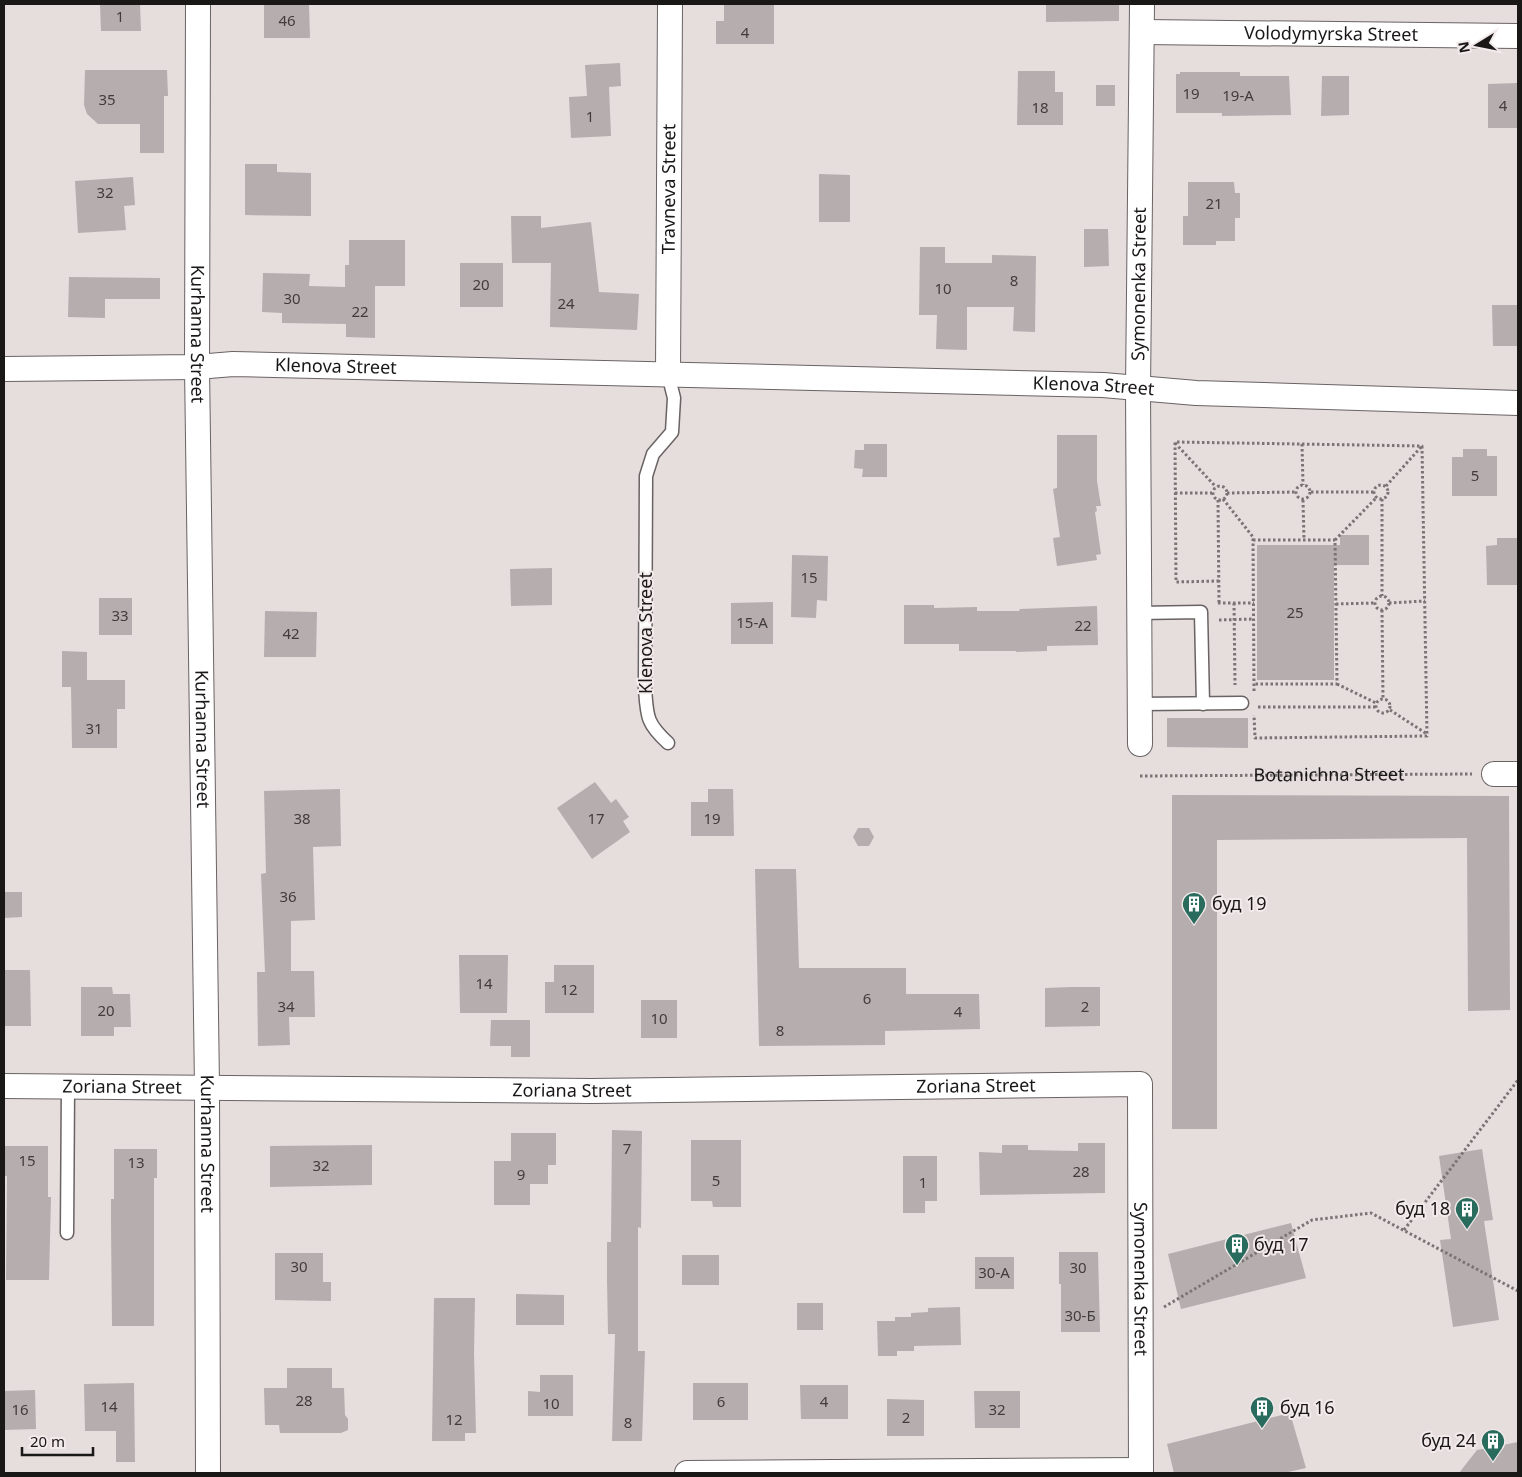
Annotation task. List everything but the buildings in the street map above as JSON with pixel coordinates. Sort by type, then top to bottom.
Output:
[{"type":"street","name":"Kurhanna Street","points":[[198,4],[197,367],[207,1087],[208,1473]]},
{"type":"street","name":"Travneva Street","points":[[668,374],[670,4]]},
{"type":"street","name":"Symonenka Street","points":[[1140,744],[1138,389],[1142,4]]},
{"type":"street","name":"Volodymyrska Street","points":[[1143,32],[1518,36]]},
{"type":"street","name":"Klenova Street","points":[[4,369],[197,367],[233,364],[1094,385],[1206,394],[1518,403]]},
{"type":"street","points":[[1494,774],[1518,774]]},
{"type":"street","name":"Symonenka Street","points":[[1140,1084],[1141,1471]]},
{"type":"street","name":"Zoriana Street","points":[[4,1086],[592,1091],[1140,1084]]},
{"type":"street","points":[[687,1473],[1141,1471]]},
{"type":"lane","name":"Klenova Street","points":[[668,374],[674,398],[672,432],[652,454],[646,476],[645,688],[647,713],[654,730],[668,742]]},
{"type":"lane","points":[[1138,613],[1201,616],[1203,704]]},
{"type":"lane","points":[[1139,704],[1238,703]]},
{"type":"lane","points":[[66,1233],[68,1086]]},
{"type":"path","points":[[1175,442],[1422,446]]},
{"type":"path","points":[[1175,442],[1216,487]]},
{"type":"path","points":[[1175,442],[1176,582],[1218,582]]},
{"type":"path","points":[[1302,444],[1303,485]]},
{"type":"path","points":[[1386,486],[1422,446]]},
{"type":"path","points":[[1422,446],[1427,734]]},
{"type":"path","points":[[1374,492],[1377,486],[1381,484],[1386,486],[1389,492],[1382,499]]},
{"type":"path","points":[[1303,485],[1310,488],[1310,496],[1304,500]]},
{"type":"path","points":[[1296,492],[1299,486],[1303,485]]},
{"type":"path","points":[[1212,493],[1216,487],[1223,486],[1227,493]]},
{"type":"path","points":[[1227,493],[1296,492]]},
{"type":"path","points":[[1296,492],[1297,496],[1304,500]]},
{"type":"path","points":[[1310,492],[1374,492]]},
{"type":"path","points":[[1374,492],[1377,497],[1382,499]]},
{"type":"path","points":[[1175,493],[1212,493]]},
{"type":"path","points":[[1212,493],[1213,497],[1218,500],[1223,499],[1227,493]]},
{"type":"path","points":[[1337,684],[1335,540],[1377,497]]},
{"type":"path","points":[[1223,499],[1253,537],[1255,738],[1427,736],[1427,734]]},
{"type":"path","points":[[1382,499],[1382,596]]},
{"type":"path","points":[[1218,500],[1219,603]]},
{"type":"path","points":[[1304,500],[1304,540]]},
{"type":"path","points":[[1253,540],[1335,540]]},
{"type":"path","points":[[1374,603],[1378,596],[1386,596],[1389,603]]},
{"type":"path","points":[[1389,603],[1425,601]]},
{"type":"path","points":[[1201,616],[1211,603],[1254,603]]},
{"type":"path","points":[[1234,603],[1238,703],[1254,707],[1376,705],[1383,699]]},
{"type":"path","points":[[1374,603],[1378,610],[1382,610],[1389,606],[1389,603]]},
{"type":"path","points":[[1336,604],[1374,603]]},
{"type":"path","points":[[1382,610],[1383,699]]},
{"type":"path","points":[[1201,616],[1234,620],[1254,620]]},
{"type":"path","points":[[1254,684],[1337,684],[1376,705],[1379,713],[1383,714],[1390,710]]},
{"type":"path","points":[[1383,699],[1389,702],[1390,710],[1427,734]]},
{"type":"path","name":"Botanichna Street","points":[[1140,776],[1494,774]]},
{"type":"path","points":[[1404,1230],[1518,1080]]},
{"type":"path","points":[[1140,1321],[1312,1220],[1371,1213],[1518,1290]]},
{"type":"place","name":"буд 19","points":[[1194,925]]},
{"type":"place","name":"буд 18","points":[[1467,1230]]},
{"type":"place","name":"буд 17","points":[[1237,1266]]},
{"type":"place","name":"буд 16","points":[[1262,1429]]},
{"type":"place","name":"буд 24","points":[[1493,1462]]}]
